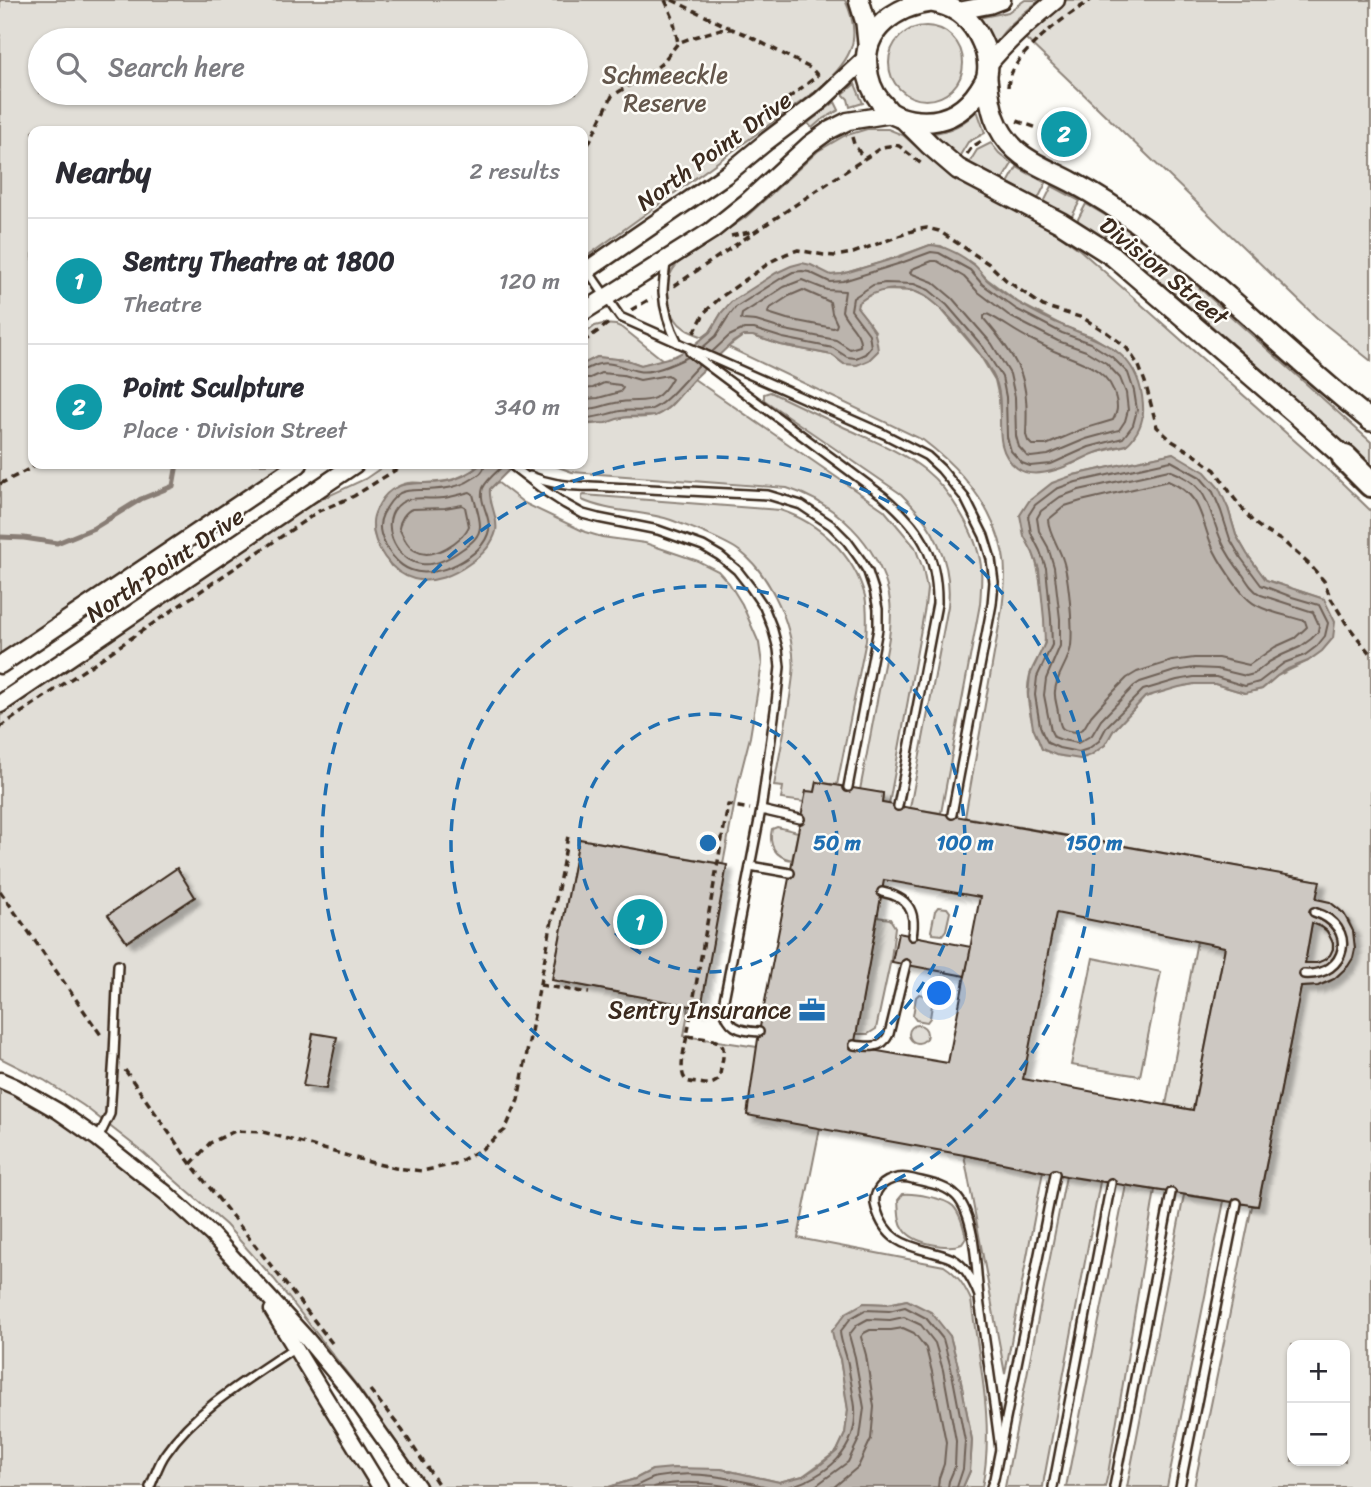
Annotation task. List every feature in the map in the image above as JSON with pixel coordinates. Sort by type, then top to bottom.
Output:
[{"type":"highway","points":[[1345,458],[1371,484]]},
{"type":"main road","points":[[859,0],[866,23],[867,50],[870,84],[876,95],[898,117],[923,122],[951,117],[974,98],[987,71],[987,54],[974,27],[948,5],[931,2],[916,4],[891,15],[880,25],[867,50]]},
{"type":"main road","name":"Division Street","points":[[987,71],[993,117],[1018,152],[1112,206],[1150,232],[1371,421]]},
{"type":"main road","name":"Division Street","points":[[898,117],[958,169],[1061,223],[1114,256],[1345,458]]},
{"type":"street","points":[[948,5],[989,5],[1002,0]]},
{"type":"street","points":[[987,71],[1002,47],[1056,0]]},
{"type":"street","name":"North Point Drive","points":[[588,270],[727,174],[820,101],[867,50]]},
{"type":"street","name":"North Point Drive","points":[[588,309],[720,224],[828,131],[848,121],[898,117]]},
{"type":"street","name":"North Point Drive","points":[[0,665],[292,469]]},
{"type":"street","name":"North Point Drive","points":[[0,704],[348,469]]},
{"type":"street","points":[[0,1080],[58,1111],[98,1139],[166,1193],[212,1236],[307,1339],[363,1409],[418,1487]]},
{"type":"street","points":[[256,1285],[380,1487]]},
{"type":"lane","points":[[667,259],[663,292],[667,314],[679,344],[904,513],[928,549],[937,587],[937,604],[898,806]]},
{"type":"lane","points":[[588,276],[620,317],[884,434],[926,456],[954,484],[975,516],[984,536],[994,582],[952,814]]},
{"type":"lane","points":[[516,469],[583,514],[658,530],[704,547],[737,570],[764,607],[778,649],[780,667],[761,810],[723,1005],[726,1017],[735,1027],[747,1032],[758,1032]]},
{"type":"lane","points":[[520,472],[549,484],[568,487],[768,495],[801,505],[831,525],[847,541],[868,572],[878,609],[878,629],[848,787]]},
{"type":"lane","points":[[761,810],[800,819]]},
{"type":"lane","points":[[750,866],[790,873]]},
{"type":"lane","points":[[882,892],[897,896],[908,906],[914,920],[912,936]]},
{"type":"lane","points":[[1304,974],[1318,973],[1329,968],[1342,952],[1343,941],[1335,924],[1329,918],[1314,912]]},
{"type":"lane","points":[[854,1045],[871,1047],[887,1040],[906,964]]},
{"type":"lane","points":[[98,1139],[110,1114],[118,965]]},
{"type":"lane","points":[[991,1487],[1055,1174]]},
{"type":"lane","points":[[979,1296],[974,1283],[958,1263],[944,1255],[907,1246],[888,1231],[875,1202],[878,1189],[884,1183],[904,1177],[945,1188],[958,1198],[968,1217],[971,1230],[1000,1449]]},
{"type":"lane","points":[[1053,1487],[1111,1183]]},
{"type":"lane","points":[[1114,1487],[1171,1192]]},
{"type":"lane","points":[[1181,1487],[1237,1203]]},
{"type":"lane","points":[[150,1487],[164,1454],[190,1424],[228,1393],[307,1339]]},
{"type":"path","points":[[666,0],[678,43]]},
{"type":"path","points":[[672,0],[812,69],[817,76],[786,100],[766,125]]},
{"type":"path","points":[[1008,90],[1012,73],[1035,43],[1067,15],[1090,0]]},
{"type":"path","points":[[588,145],[612,96],[651,73],[678,43],[721,29],[732,29]]},
{"type":"path","points":[[1013,112],[1017,121],[1052,133]]},
{"type":"path","points":[[1010,125],[1017,121]]},
{"type":"path","points":[[851,133],[854,144],[864,159]]},
{"type":"path","points":[[965,159],[972,147],[987,138]]},
{"type":"path","points":[[588,339],[882,147],[895,145],[904,149],[933,172]]},
{"type":"path","points":[[694,333],[705,312],[721,297],[786,254],[798,250],[835,256],[853,253],[915,230],[927,228],[939,231],[989,264],[1006,280],[1043,306],[1083,318],[1126,348],[1139,366],[1157,427],[1214,470],[1253,522],[1284,542],[1311,566],[1324,581],[1330,597],[1346,622],[1371,654]]},
{"type":"path","points":[[731,236],[756,230]]},
{"type":"path","points":[[0,484],[28,469]]},
{"type":"path","points":[[0,727],[319,511],[354,496],[397,469]]},
{"type":"path","points":[[687,1036],[717,1040],[722,1045],[724,1054],[719,1079],[713,1084],[688,1082],[681,1069],[687,1036],[729,805],[761,810]]},
{"type":"path","points":[[191,1164],[210,1143],[234,1131],[263,1132],[395,1168],[422,1171],[455,1164],[482,1149],[505,1130],[518,1100],[568,836]]},
{"type":"path","points":[[0,891],[191,1164],[334,1345]]},
{"type":"path","points":[[540,985],[589,993]]},
{"type":"path","points":[[368,1388],[402,1430],[440,1487]]},
{"type":"green space","name":"Schmeeckle Reserve","points":[[0,0],[845,0],[851,15],[853,40],[845,61],[827,81],[588,255],[588,126],[28,126],[28,469],[292,469],[0,665]]},
{"type":"green space","points":[[1025,0],[1040,0],[1007,28],[993,49],[988,31],[978,18],[1008,12]]},
{"type":"green space","points":[[1066,0],[1371,0],[1371,361],[1317,318],[1024,37]]},
{"type":"green space","points":[[926,26],[947,32],[957,42],[963,63],[957,84],[947,94],[926,100],[905,94],[895,84],[889,63],[895,42],[905,32]]},
{"type":"green space","points":[[855,84],[863,103],[850,107],[843,94]]},
{"type":"green space","points":[[835,102],[839,110],[812,128],[808,123]]},
{"type":"green space","points":[[977,110],[985,133],[968,142],[959,157],[930,133],[956,126]]},
{"type":"green space","points":[[867,129],[888,129],[903,135],[943,170],[1057,233],[1080,250],[1371,511],[1371,1487],[1194,1487],[1252,1206],[1258,1206],[1301,987],[1322,984],[1338,976],[1348,963],[1353,947],[1352,931],[1346,917],[1334,905],[1316,899],[1319,881],[965,817],[1004,588],[1003,554],[992,520],[962,476],[923,440],[728,347],[743,336],[753,336],[781,345],[832,355],[844,364],[875,331],[857,307],[858,303],[874,292],[914,291],[942,310],[978,352],[995,380],[1000,418],[1072,464],[1091,454],[1127,445],[1116,351],[1093,337],[1065,327],[1019,303],[987,279],[974,265],[941,246],[930,245],[722,312],[710,332],[703,337],[679,324],[670,308],[667,285],[677,264],[746,217],[818,151],[844,136]],"holes":[[[1173,453],[1228,508],[1236,535],[1266,580],[1324,599],[1308,661],[1277,676],[1262,689],[1245,693],[1215,684],[1194,684],[1145,697],[1113,731],[1105,745],[1067,757],[1042,749],[1028,703],[1030,675],[1043,649],[1045,637],[1043,599],[1033,553],[1074,475]]]},
{"type":"green space","points":[[991,143],[1012,164],[1002,180],[969,163],[977,150]]},
{"type":"green space","points":[[1017,167],[1046,183],[1038,199],[1008,183]]},
{"type":"green space","points":[[1052,186],[1080,201],[1071,218],[1044,202]]},
{"type":"green space","points":[[1086,204],[1115,221],[1104,238],[1077,221]]},
{"type":"green space","points":[[1121,225],[1150,245],[1136,262],[1109,242]]},
{"type":"green space","points":[[1156,249],[1371,442],[1371,471],[1296,400],[1142,266]]},
{"type":"green space","points":[[603,324],[623,328],[663,360],[641,365],[627,360],[597,357],[588,362],[588,331]]},
{"type":"green space","points":[[694,379],[884,510],[915,547],[927,589],[889,804],[882,803],[883,793],[860,790],[889,640],[891,606],[875,558],[852,528],[822,504],[787,488],[572,472],[564,469],[588,469],[588,424],[625,417],[654,416],[671,405]]},
{"type":"green space","points":[[770,392],[888,447],[925,470],[953,501],[974,540],[981,566],[980,604],[941,813],[910,808],[948,606],[947,574],[938,544],[923,518],[901,494],[764,400],[764,394]]},
{"type":"green space","points":[[380,469],[474,469],[445,481],[408,483],[392,490],[386,496],[376,512],[373,529],[391,566],[496,529],[489,495],[490,489],[497,482],[524,503],[585,532],[645,543],[698,561],[718,571],[742,604],[759,643],[762,664],[750,737],[723,864],[579,839],[552,980],[689,1006],[684,1036],[757,1047],[820,1128],[798,1238],[944,1266],[957,1277],[971,1300],[984,1394],[987,1441],[982,1487],[963,1487],[970,1471],[972,1440],[950,1336],[906,1300],[888,1304],[864,1303],[835,1346],[840,1359],[848,1410],[845,1434],[837,1451],[803,1476],[779,1482],[721,1469],[652,1470],[635,1479],[609,1487],[428,1487],[358,1387],[274,1279],[226,1225],[139,1149],[84,1106],[44,1080],[0,1058],[0,716],[311,504],[365,479]]},
{"type":"green space","points":[[584,495],[780,510],[809,523],[844,554],[860,581],[865,596],[867,623],[866,640],[837,785],[817,782],[815,792],[806,791],[804,802],[781,799],[783,787],[774,786],[789,703],[793,659],[791,641],[779,604],[760,571],[735,548],[711,536],[660,517],[593,504],[582,500]]},
{"type":"green space","points":[[777,827],[798,832],[792,860],[777,853],[772,845],[772,829]]},
{"type":"green space","points":[[938,907],[947,908],[950,912],[946,930],[942,935],[933,934],[931,931]]},
{"type":"green space","points":[[877,917],[890,919],[895,927],[891,959],[876,1029],[868,1034],[856,1034]]},
{"type":"green space","points":[[1312,923],[1326,931],[1332,949],[1324,960],[1305,963]]},
{"type":"green space","points":[[1197,941],[1225,947],[1193,1110],[1166,1105]]},
{"type":"green space","points":[[1093,958],[1161,972],[1140,1076],[1071,1065]]},
{"type":"green space","points":[[919,994],[933,999],[927,1022],[916,1020],[913,1016],[916,997]]},
{"type":"green space","points":[[914,1025],[922,1025],[927,1034],[925,1041],[914,1043],[909,1038],[909,1030]]},
{"type":"green space","points":[[0,1080],[98,1139],[256,1285],[380,1487],[0,1487]]},
{"type":"green space","points":[[964,1155],[1043,1171],[1005,1374]]},
{"type":"green space","points":[[1066,1176],[1100,1182],[1043,1487],[1005,1487]]},
{"type":"green space","points":[[1126,1185],[1155,1190],[1108,1474],[1105,1487],[1066,1487]]},
{"type":"green space","points":[[903,1194],[929,1197],[953,1206],[960,1217],[966,1238],[962,1244],[931,1244],[908,1234],[899,1215],[898,1200]]},
{"type":"green space","points":[[1184,1195],[1224,1201],[1167,1487],[1127,1487]]},
{"type":"water","points":[[930,245],[958,254],[1017,302],[1103,343],[1124,358],[1138,380],[1143,405],[1141,423],[1130,442],[1050,471],[1032,473],[1017,468],[1003,449],[998,390],[995,379],[982,358],[963,333],[932,301],[915,292],[898,289],[880,291],[858,303],[857,307],[876,337],[878,351],[869,360],[857,365],[844,364],[832,355],[743,336],[733,342],[661,413],[588,424],[588,362],[597,357],[627,360],[641,365],[675,356],[691,348],[710,332],[731,302],[791,266],[802,263],[811,265],[831,275],[899,257]]},
{"type":"water","points":[[1173,453],[1205,472],[1219,488],[1236,535],[1266,580],[1324,599],[1335,622],[1333,638],[1322,651],[1308,661],[1288,669],[1262,689],[1245,693],[1215,684],[1194,684],[1145,697],[1113,731],[1105,745],[1091,755],[1080,759],[1056,755],[1042,749],[1033,728],[1028,695],[1030,675],[1045,643],[1044,619],[1039,569],[1024,536],[1020,515],[1029,501],[1052,483],[1074,475]]},
{"type":"water","points":[[474,469],[510,469],[490,489],[497,526],[489,546],[469,564],[443,577],[421,580],[398,571],[379,549],[374,531],[374,516],[383,498],[396,487],[403,485],[443,482],[468,474]]},
{"type":"water","points":[[907,1300],[931,1312],[950,1336],[972,1440],[970,1471],[963,1487],[609,1487],[635,1479],[652,1470],[721,1469],[779,1482],[803,1476],[819,1466],[837,1451],[845,1434],[848,1410],[840,1359],[832,1331],[846,1313],[864,1303],[888,1304]]},
{"type":"building","name":"Sentry Insurance","points":[[817,782],[883,793],[882,803],[1320,881],[1316,899],[1330,902],[1344,914],[1353,931],[1355,949],[1348,966],[1334,979],[1318,986],[1301,987],[1258,1206],[1066,1176],[747,1115],[759,1032],[806,791],[815,792]],"holes":[[[884,880],[980,897],[948,1063],[854,1047]],[[1056,913],[1225,947],[1193,1110],[1023,1079]],[[1312,923],[1327,931],[1333,949],[1324,960],[1305,963]]]},
{"type":"building","points":[[579,839],[727,865],[701,1008],[552,980]]},
{"type":"building","points":[[177,868],[195,897],[127,942],[108,915]]},
{"type":"building","points":[[898,933],[971,947],[965,976],[892,962]]},
{"type":"building","points":[[313,1033],[337,1037],[326,1089],[303,1086]]},
{"type":"waterway","points":[[0,537],[57,543],[94,528],[141,499],[173,486],[176,469]]},
{"type":"place","name":"Point Sculpture","points":[[1064,134]]},
{"type":"place","name":"Sentry Theatre at 1800","points":[[640,922]]},
{"type":"place","name":"Sentry Insurance","points":[[812,1010]]}]
